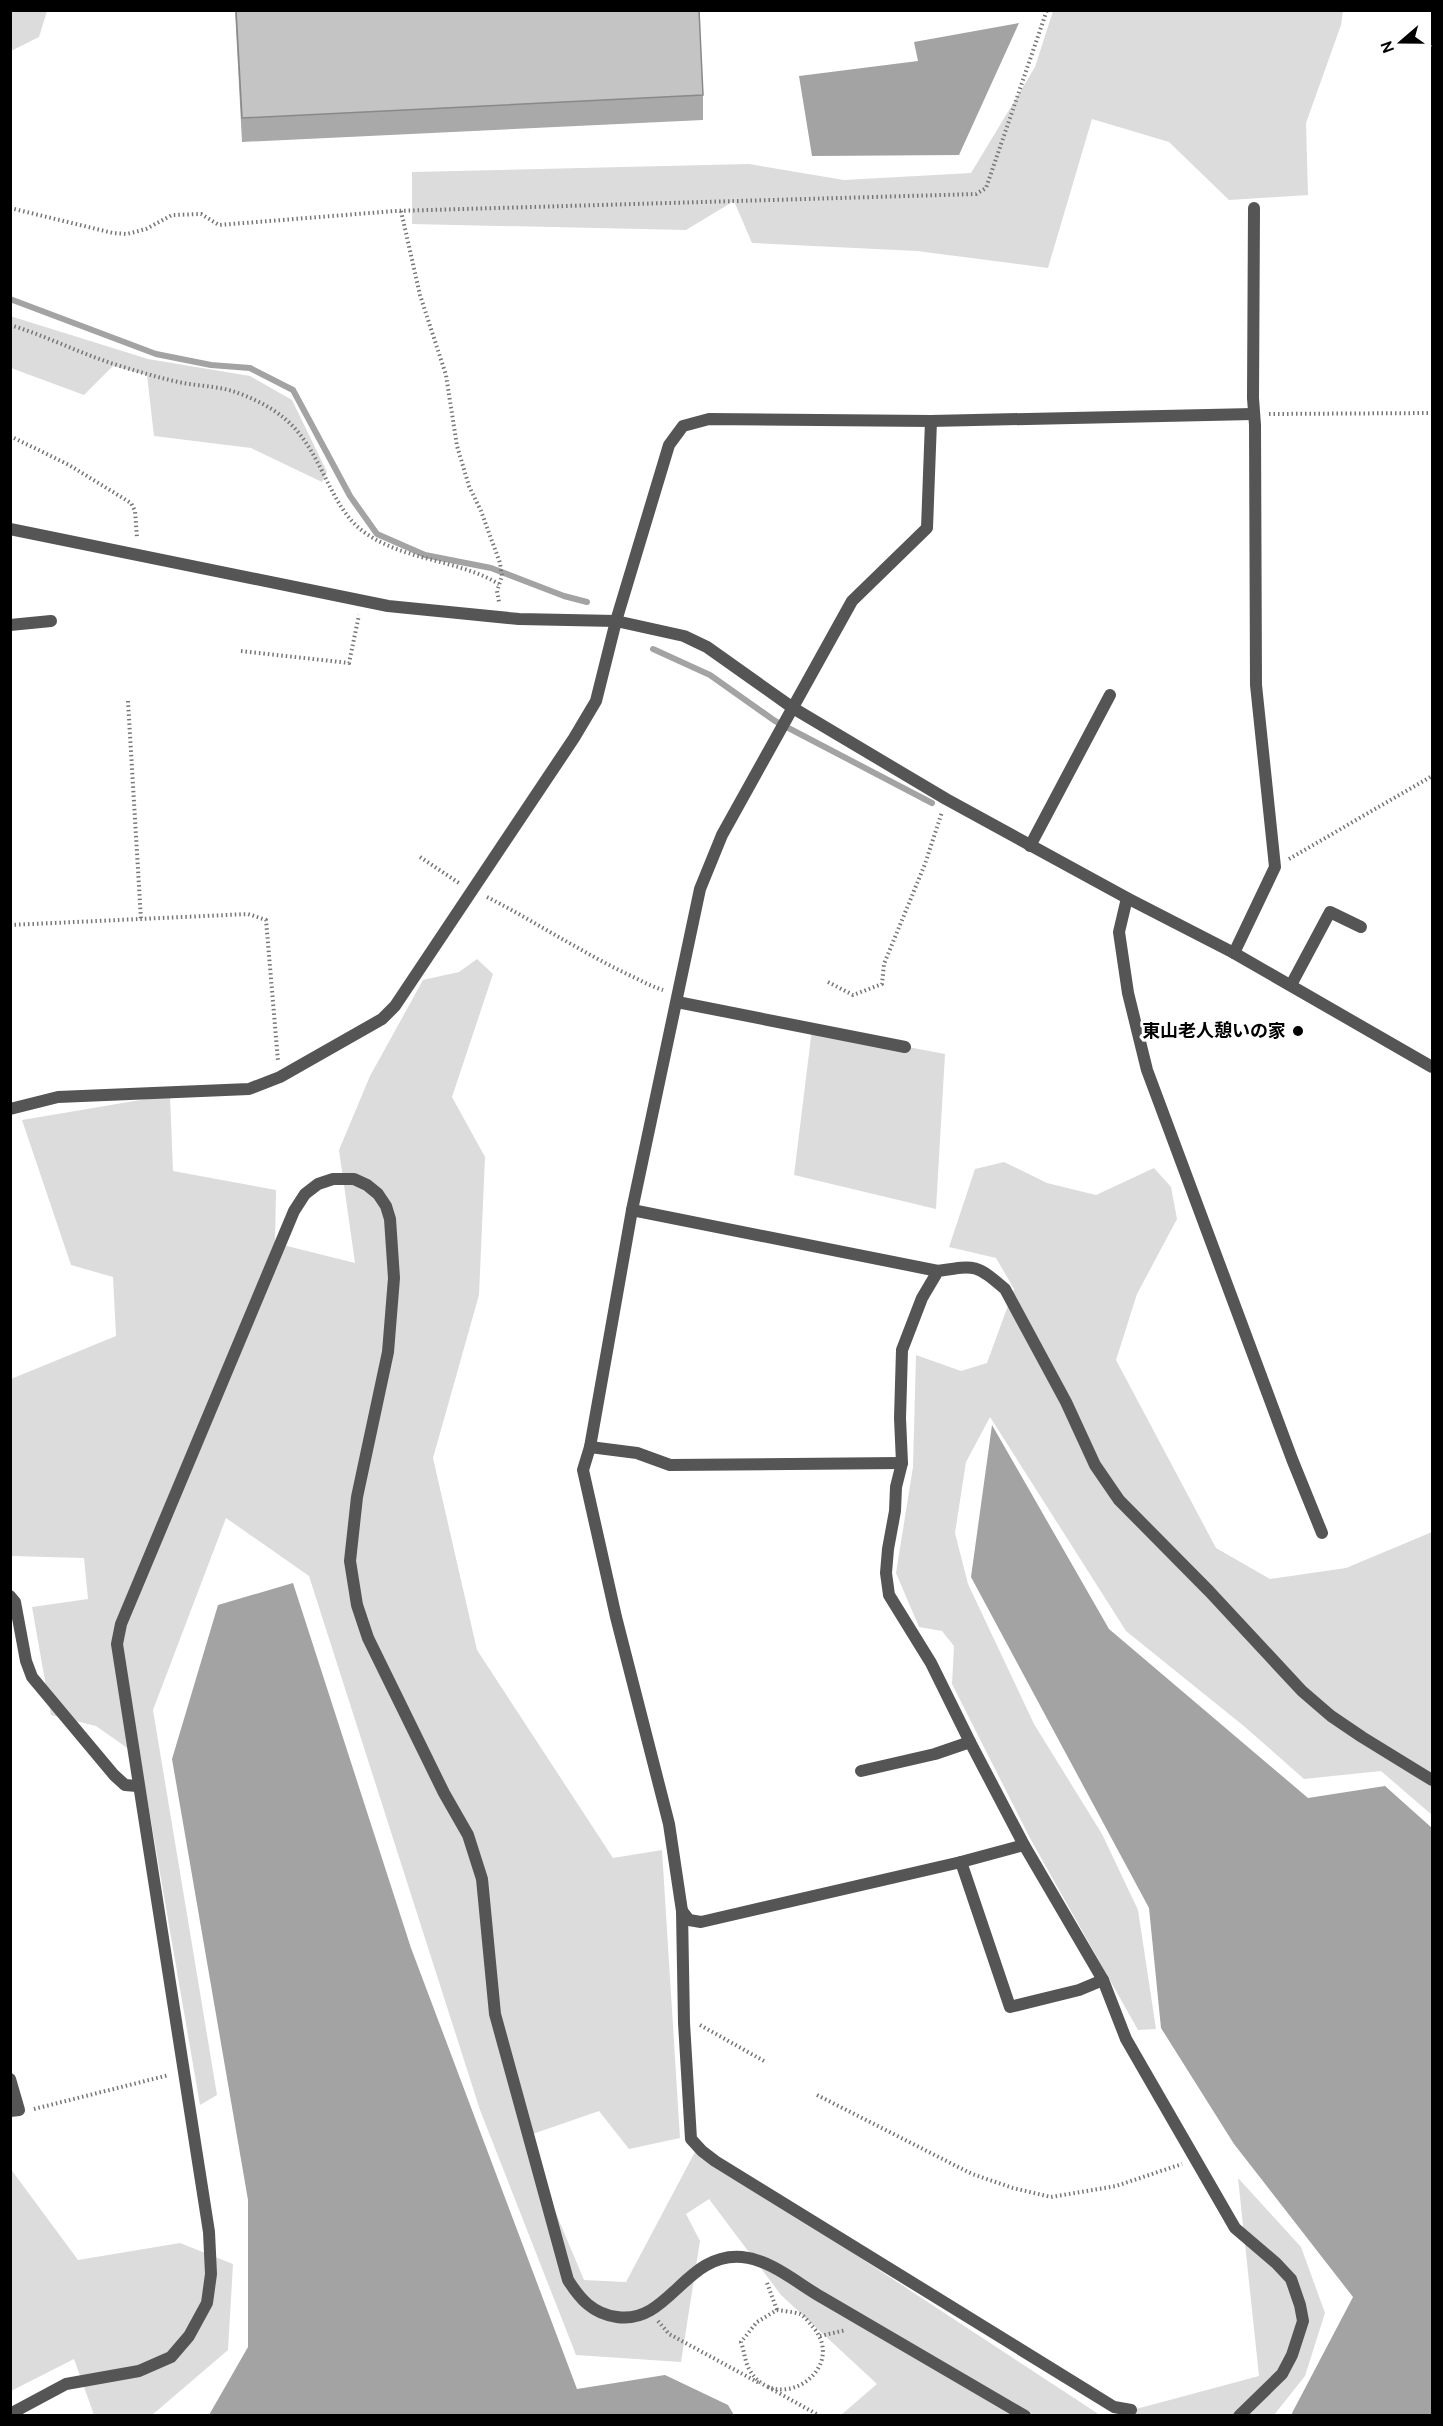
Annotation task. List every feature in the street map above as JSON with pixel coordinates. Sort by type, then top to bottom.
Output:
[{"type":"street","points":[[1234,953],[1275,867],[1256,685],[1253,414],[1254,208]]},
{"type":"street","points":[[10,1109],[58,1097],[249,1089],[279,1077],[382,1019],[395,1006],[474,890],[596,701],[616,621],[669,445],[683,426],[709,419],[931,421],[1253,414]]},
{"type":"street","points":[[931,421],[927,528],[852,601],[722,835],[700,889],[632,1210],[590,1447],[583,1470],[616,1617],[669,1824],[682,1911],[684,2023],[691,2139],[702,2151],[1114,2407],[1131,2410]]},
{"type":"street","points":[[10,529],[388,606],[503,618],[616,621],[684,636],[707,647],[793,708],[946,798],[1030,846],[1292,985],[1432,1067]]},
{"type":"street","points":[[10,625],[51,621]]},
{"type":"street","points":[[1030,846],[1110,695]]},
{"type":"street","points":[[1127,898],[1119,932],[1128,993],[1147,1070],[1292,1459],[1322,1533]]},
{"type":"street","points":[[1292,985],[1330,912],[1361,927]]},
{"type":"street","points":[[678,998],[905,1047]]},
{"type":"street","points":[[10,2414],[66,2384],[139,2371],[171,2357],[189,2336],[207,2303],[211,2274],[209,2232],[117,1644],[121,1624],[294,1211],[305,1194],[318,1184],[333,1179],[354,1179],[367,1185],[378,1194],[386,1206],[390,1220],[394,1278],[388,1352],[357,1497],[350,1561],[357,1605],[373,1648],[444,1793],[468,1835],[482,1880],[495,2014],[568,2280],[579,2297],[591,2307],[602,2314],[629,2319],[650,2311],[708,2263],[728,2257],[759,2261],[1024,2415]]},
{"type":"street","points":[[632,1210],[938,1271],[970,1266],[989,1275],[1005,1288],[1066,1402],[1095,1465],[1119,1500],[1302,1691],[1346,1726],[1432,1780]]},
{"type":"street","points":[[938,1271],[921,1298],[902,1350],[900,1418],[902,1463],[896,1487],[888,1550],[886,1572],[889,1595],[931,1663],[1024,1845],[1103,1980],[1126,2039],[1195,2160],[1235,2228],[1291,2279],[1303,2321],[1295,2347],[1282,2374],[1239,2415]]},
{"type":"street","points":[[590,1447],[637,1454],[670,1465],[902,1463]]},
{"type":"street","points":[[10,1596],[15,1602],[26,1662],[32,1677],[114,1775],[125,1785],[138,1786]]},
{"type":"street","points":[[861,1772],[935,1754],[970,1742]]},
{"type":"street","points":[[682,1911],[689,1920],[700,1922],[961,1862],[1024,1845]]},
{"type":"street","points":[[961,1862],[1010,2007],[1079,1990],[1103,1980]]},
{"type":"street","points":[[10,2079],[15,2110]]},
{"type":"path","points":[[10,208],[113,233],[127,234],[146,229],[172,214],[201,214],[219,225],[401,211],[976,194],[986,188],[1047,10]]},
{"type":"path","points":[[401,211],[420,295],[452,396],[457,446],[469,486],[500,563],[502,576],[497,591],[503,618]]},
{"type":"path","points":[[10,325],[104,361],[154,377],[232,391],[255,401],[284,417],[302,436],[316,457],[350,521],[366,534],[392,547],[482,573],[499,584]]},
{"type":"path","points":[[1253,414],[1432,413]]},
{"type":"path","points":[[10,436],[69,465],[132,503],[135,511],[137,541]]},
{"type":"path","points":[[241,651],[349,663],[363,601]]},
{"type":"path","points":[[128,701],[141,920]]},
{"type":"path","points":[[1275,867],[1432,776]]},
{"type":"path","points":[[828,982],[854,995],[882,984],[884,964],[925,864],[946,798]]},
{"type":"path","points":[[420,857],[463,886],[528,918],[552,935],[678,998]]},
{"type":"path","points":[[10,925],[248,914],[266,920],[279,1077]]},
{"type":"path","points":[[684,2023],[700,2025],[764,2061]]},
{"type":"path","points":[[15,2110],[29,2110],[184,2071]]},
{"type":"path","points":[[817,2095],[972,2174],[1012,2188],[1051,2197],[1116,2186],[1195,2160]]},
{"type":"path","points":[[777,2310],[802,2315],[820,2336],[822,2359],[819,2366],[811,2380],[791,2390],[764,2385],[749,2369],[741,2342],[757,2322],[777,2310]]},
{"type":"path","points":[[669,2334],[820,2415]]},
{"type":"shaded area","points":[[11,10],[47,11],[39,37],[11,51]]},
{"type":"shaded area","points":[[1053,11],[1343,11],[1341,25],[1306,123],[1308,195],[1229,200],[1169,142],[1092,119],[1048,268],[917,251],[752,243],[734,201],[686,230],[412,224],[412,172],[749,164],[844,180],[971,173],[1035,67]]},
{"type":"shaded area","points":[[1019,23],[959,155],[812,156],[799,76],[918,61],[914,42]]},
{"type":"shaded area","points":[[10,316],[148,359],[250,376],[292,400],[327,472],[322,482],[251,448],[154,436],[147,375],[113,366],[84,395],[11,368]]},
{"type":"shaded area","points":[[477,959],[493,974],[452,1097],[485,1157],[479,1295],[433,1458],[477,1650],[613,1858],[662,1850],[680,2138],[629,2149],[599,2111],[524,2137],[584,2280],[626,2282],[696,2150],[1100,2415],[841,2415],[877,2384],[781,2295],[709,2199],[686,2214],[700,2241],[681,2362],[576,2355],[480,2110],[309,1576],[226,1518],[153,1710],[217,2095],[200,2105],[140,1757],[96,1726],[51,1715],[32,1607],[88,1599],[84,1558],[11,1556],[11,1379],[116,1336],[113,1277],[71,1265],[22,1120],[170,1095],[173,1171],[276,1190],[275,1243],[355,1263],[339,1150],[370,1076],[423,980],[459,972]]},
{"type":"shaded area","points":[[812,1029],[945,1054],[936,1209],[794,1175]]},
{"type":"shaded area","points":[[1004,1162],[1047,1183],[1096,1195],[1154,1168],[1171,1187],[1177,1219],[1137,1294],[1116,1360],[1216,1548],[1270,1579],[1346,1568],[1432,1532],[1432,1815],[1381,1771],[1304,1779],[1245,1727],[1126,1631],[990,1417],[966,1462],[955,1533],[968,1584],[1034,1724],[1102,1834],[1138,1910],[1156,2029],[1138,2030],[1031,1840],[952,1684],[954,1646],[942,1631],[919,1627],[896,1573],[913,1467],[916,1355],[961,1371],[987,1363],[1014,1289],[996,1258],[949,1247],[975,1169]]},
{"type":"shaded area","points":[[992,1425],[1109,1629],[1308,1798],[1385,1786],[1432,1828],[1432,2415],[1291,2415],[1353,2297],[1234,2144],[1161,2028],[1149,1908],[971,1577]]},
{"type":"shaded area","points":[[293,1583],[411,1948],[577,2389],[665,2375],[728,2405],[734,2415],[209,2415],[248,2347],[248,2200],[172,1759],[218,1605]]},
{"type":"shaded area","points":[[10,2168],[78,2260],[180,2243],[233,2264],[228,2350],[152,2415],[94,2415],[74,2359],[11,2391]]},
{"type":"shaded area","points":[[1238,2178],[1301,2247],[1325,2313],[1305,2376],[1274,2415],[1110,2416],[1259,2376]]},
{"type":"building","points":[[236,10],[699,10],[703,95],[242,118]]},
{"type":"waterway","points":[[10,299],[156,354],[211,365],[250,368],[293,390],[350,496],[377,534],[425,555],[491,568],[564,596],[587,602]]},
{"type":"waterway","points":[[653,649],[710,675],[775,721],[932,803]]},
{"type":"place","name":"東山老人憩いの家","points":[[1298,1031]]}]
